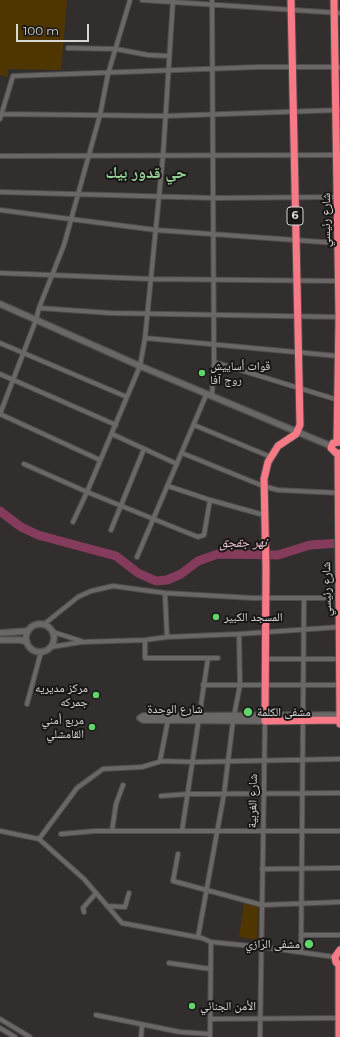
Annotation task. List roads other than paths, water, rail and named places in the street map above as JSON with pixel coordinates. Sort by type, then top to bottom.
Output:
[{"type":"highway","name":"6","points":[[291,0],[298,387],[300,420],[297,432]]},
{"type":"highway","name":"شارع رئيسي","points":[[334,0],[337,13],[338,67],[338,197],[336,243],[339,281],[338,400],[336,443]]},
{"type":"highway","name":"شارع الغربية","points":[[265,719],[266,541],[263,486],[266,467],[271,457],[280,443],[294,436],[297,432]]},
{"type":"highway","points":[[336,443],[334,452],[339,454]]},
{"type":"highway","name":"شارع رئيسي","points":[[339,454],[338,525],[340,725]]},
{"type":"highway","name":"شارع الوحدة","points":[[265,719],[303,718],[340,720]]},
{"type":"highway","points":[[340,950],[335,957],[336,962],[340,966],[340,1037]]},
{"type":"street","points":[[100,460],[0,414],[62,250],[70,220],[79,195],[100,115],[108,74],[130,0]]},
{"type":"street","points":[[142,0],[212,2],[337,13]]},
{"type":"street","points":[[73,522],[116,425],[140,366],[145,338],[163,156],[173,1]]},
{"type":"street","points":[[137,557],[194,425],[210,394],[214,362],[212,2]]},
{"type":"street","points":[[68,48],[116,49],[148,55],[169,56]]},
{"type":"street","points":[[338,67],[292,67],[13,76],[0,116],[166,116],[338,110]]},
{"type":"street","points":[[0,156],[338,155]]},
{"type":"street","points":[[0,192],[214,198],[338,197]]},
{"type":"street","points":[[0,210],[156,230],[336,243]]},
{"type":"street","points":[[0,273],[151,279],[214,278],[339,281]]},
{"type":"street","points":[[0,304],[140,366],[210,394],[297,432],[336,443]]},
{"type":"street","points":[[39,308],[147,314],[339,317]]},
{"type":"street","points":[[145,338],[338,356]]},
{"type":"street","points":[[0,343],[127,397]]},
{"type":"street","points":[[214,362],[338,400]]},
{"type":"street","points":[[0,374],[116,425]]},
{"type":"street","points":[[194,425],[271,457]]},
{"type":"street","points":[[112,434],[177,464]]},
{"type":"street","points":[[111,530],[144,449]]},
{"type":"street","points":[[182,453],[263,486],[283,491],[339,493]]},
{"type":"street","points":[[24,464],[153,520],[201,537],[204,535],[210,500]]},
{"type":"street","points":[[168,486],[210,500],[264,515]]},
{"type":"street","points":[[44,625],[78,597],[98,589],[120,586],[165,593],[266,598],[339,598]]},
{"type":"street","points":[[165,593],[167,637]]},
{"type":"street","points":[[301,952],[304,598]]},
{"type":"street","points":[[0,633],[28,631],[35,625],[44,625],[53,632],[82,642]]},
{"type":"street","points":[[28,631],[27,642],[32,650],[41,652],[51,647],[82,642],[304,631],[339,627]]},
{"type":"street","points":[[51,647],[54,640],[53,632]]},
{"type":"street","points":[[198,938],[218,831],[240,685],[239,634]]},
{"type":"street","points":[[0,640],[20,640],[27,642]]},
{"type":"street","points":[[145,640],[145,658],[218,658]]},
{"type":"street","points":[[27,704],[41,652]]},
{"type":"street","points":[[182,831],[194,762],[203,685],[208,658]]},
{"type":"street","points":[[266,659],[340,659]]},
{"type":"street","points":[[203,685],[340,685]]},
{"type":"street","name":"شارع الوحدة","points":[[303,718],[340,715]]},
{"type":"street","name":"شارع الوحدة","points":[[199,718],[142,720],[140,718],[143,716],[265,719]]},
{"type":"street","name":"شارع الغربية","points":[[260,1037],[265,719]]},
{"type":"street","points":[[160,761],[168,720]]},
{"type":"street","points":[[39,839],[77,788],[103,769],[142,767],[160,761],[228,762],[340,759]]},
{"type":"street","points":[[112,831],[116,804],[123,785]]},
{"type":"street","points":[[160,796],[188,794],[340,794]]},
{"type":"street","points":[[0,831],[39,839],[84,879],[122,923],[211,942],[335,957]]},
{"type":"street","points":[[61,834],[81,831],[340,831]]},
{"type":"street","points":[[178,854],[173,881],[262,904],[340,902]]},
{"type":"street","points":[[262,869],[340,868]]},
{"type":"street","points":[[84,912],[83,908],[96,893]]},
{"type":"street","points":[[107,906],[125,907],[129,893]]},
{"type":"street","points":[[302,935],[340,935]]},
{"type":"street","points":[[96,1015],[180,1035],[210,1035],[211,942]]},
{"type":"street","points":[[169,963],[211,970]]},
{"type":"street","points":[[210,1019],[340,1018]]},
{"type":"street","points":[[0,1019],[30,1037]]},
{"type":"street","points":[[141,1037],[142,1026]]},
{"type":"street","points":[[0,1028],[15,1037]]},
{"type":"waterway","name":"نهر جقجق","points":[[0,511],[21,527],[38,535],[116,556],[138,573],[156,581],[167,580],[181,574],[198,561],[218,554],[278,555],[310,545],[340,543]]},
{"type":"place","name":"قوات أساييش روج آفا","points":[[202,373]]},
{"type":"place","name":"المسجد الكبير","points":[[216,617]]},
{"type":"place","name":"مركز مديريه جمركه","points":[[96,695]]},
{"type":"place","name":"مشفى الكلمة","points":[[248,712]]},
{"type":"place","name":"مربع أمني القامشلي","points":[[92,727]]},
{"type":"place","name":"مشفى الرّازي","points":[[309,944]]},
{"type":"place","name":"الأمن الجنائي","points":[[192,1006]]},
{"type":"district","name":"حي قدور بيك","points":[[146,173]]}]
